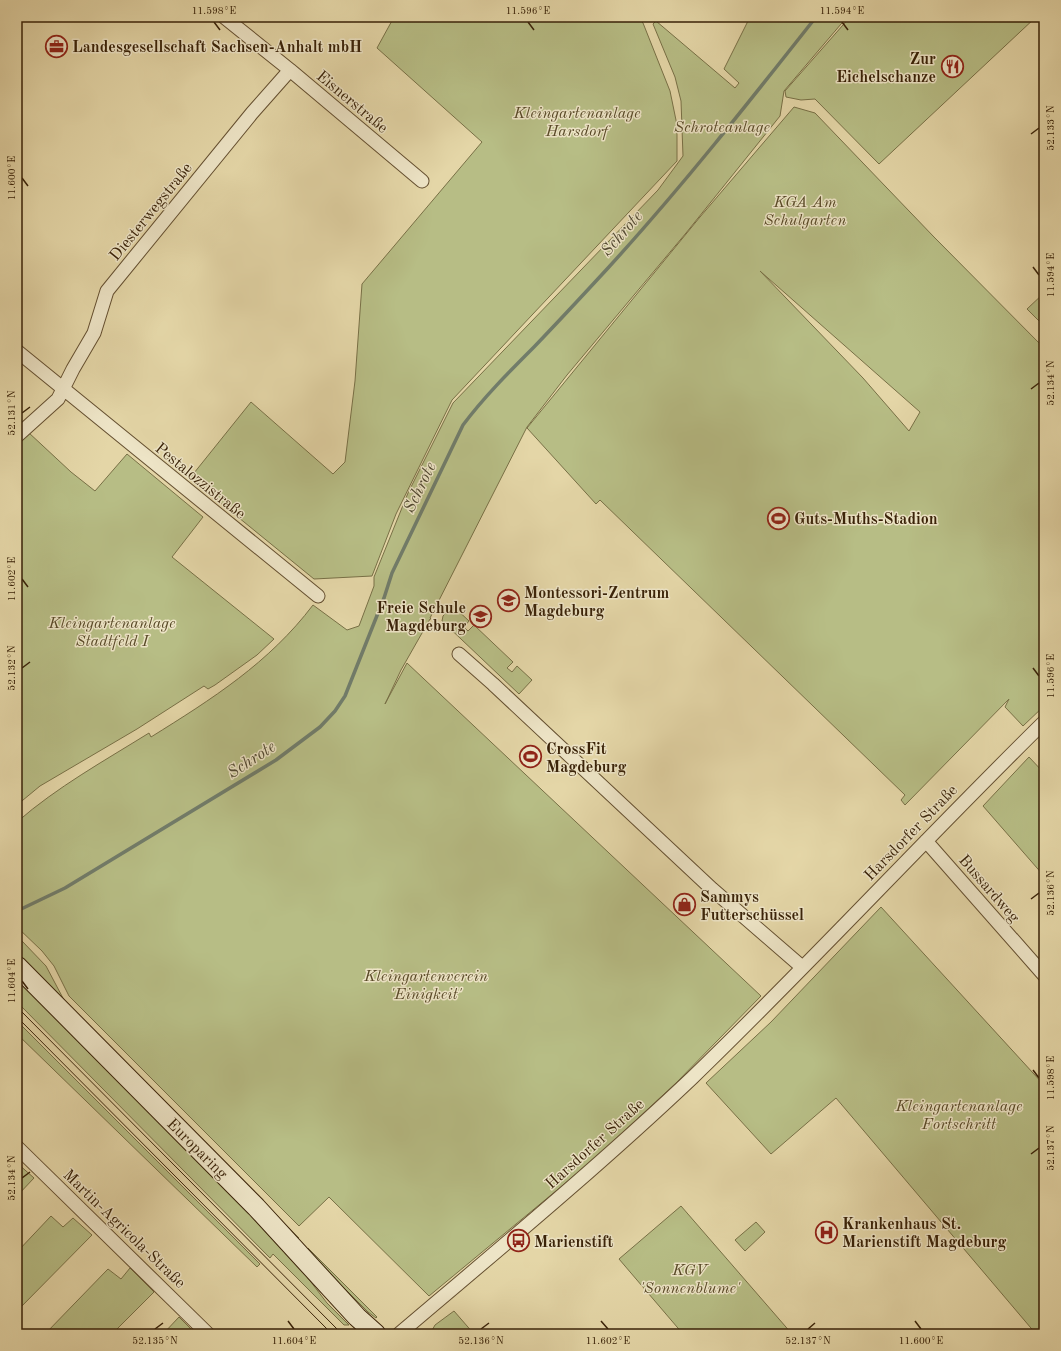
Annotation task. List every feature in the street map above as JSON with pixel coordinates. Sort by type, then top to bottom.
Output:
[{"type":"main road","name":"Europaring","points":[[17,966],[251,1202],[357,1317],[376,1334]]},
{"type":"street","name":"Eisnerstraße","points":[[224,17],[290,70],[422,181]]},
{"type":"street","name":"Diesterwegstraße","points":[[64,390],[73,369],[94,333],[107,291],[252,113],[290,70]]},
{"type":"street","name":"Pestalozzistraße","points":[[17,351],[318,596]]},
{"type":"street","points":[[17,436],[56,402],[64,390]]},
{"type":"street","points":[[459,654],[712,889],[802,967]]},
{"type":"street","name":"Harsdorfer Straße","points":[[399,1334],[562,1195],[630,1135],[692,1077],[1044,722]]},
{"type":"street","name":"Bussardweg","points":[[926,841],[1044,975]]},
{"type":"street","name":"Martin-Agricola-Straße","points":[[17,1147],[208,1334]]},
{"type":"green space","name":"Kleingartenanlage Harsdorf","points":[[394,17],[637,17],[643,23],[670,91],[677,125],[677,161],[452,400],[396,514],[372,576],[314,579],[190,478],[251,402],[333,474],[345,462],[355,381],[362,284],[482,142],[377,48]]},
{"type":"green space","name":"Kleingartenverein 'Einigkeit'","points":[[750,17],[847,17],[784,91],[780,116],[686,233],[567,375],[527,427],[430,618],[431,619],[401,670],[385,704],[407,663],[761,996],[676,1083],[608,1146],[429,1296],[329,1197],[299,1226],[69,996],[54,966],[42,951],[17,927],[17,822],[48,797],[81,775],[149,733],[151,737],[217,694],[278,645],[313,605],[347,630],[359,626],[374,586],[374,577],[408,493],[453,403],[658,190],[683,156],[681,101],[675,77],[653,24],[656,21],[735,88],[739,83],[724,69]]},
{"type":"green space","points":[[850,17],[1036,17],[879,164],[815,99],[801,100],[786,97],[785,91]]},
{"type":"green space","name":"Guts-Muths-Stadion","points":[[794,107],[815,113],[934,237],[1044,348],[1044,706],[1023,726],[1005,707],[1009,699],[905,805],[901,800],[905,795],[600,500],[596,504],[527,428],[700,217]],"holes":[[[760,271],[920,412],[909,431],[863,378]]]},
{"type":"green space","points":[[1044,293],[1044,326],[1027,309]]},
{"type":"green space","name":"Kleingartenanlage Stadtfeld I","points":[[28,432],[71,472],[95,491],[127,454],[203,517],[172,557],[274,639],[257,655],[215,685],[208,689],[204,686],[137,729],[40,786],[17,805],[17,442]]},
{"type":"green space","points":[[453,606],[469,621],[464,627],[468,631],[474,625],[513,662],[507,668],[512,672],[517,666],[532,680],[519,694],[442,621],[443,616]]},
{"type":"green space","points":[[1029,757],[1044,773],[1044,876],[983,806]]},
{"type":"green space","name":"Kleingartenanlage Fortschritt","points":[[881,907],[1044,1085],[1044,1334],[1036,1334],[836,1098],[771,1154],[706,1083],[771,1022]]},
{"type":"green space","points":[[17,941],[22,941],[46,966],[64,1000],[299,1238],[295,1237],[17,957]]},
{"type":"green space","points":[[17,977],[217,1177],[304,1273],[327,1303],[349,1325],[344,1325],[273,1254],[270,1258],[17,1002]]},
{"type":"green space","points":[[17,1021],[260,1264],[257,1267],[17,1034]]},
{"type":"green space","points":[[17,1163],[34,1178],[17,1196]]},
{"type":"green space","name":"KGV 'Sonnenblume'","points":[[681,1206],[792,1334],[683,1334],[619,1259]]},
{"type":"green space","points":[[51,1216],[63,1227],[73,1218],[92,1235],[17,1311],[17,1252]]},
{"type":"green space","points":[[756,1222],[765,1232],[745,1251],[735,1240]]},
{"type":"green space","points":[[308,1248],[377,1317],[376,1318],[368,1312],[307,1251]]},
{"type":"green space","points":[[130,1268],[154,1292],[112,1334],[45,1334],[108,1269],[121,1279]]},
{"type":"green space","points":[[454,1311],[474,1334],[430,1334],[435,1325]]},
{"type":"green space","points":[[179,1317],[196,1334],[163,1334]]},
{"type":"waterway","name":"Schrote","points":[[17,911],[65,888],[276,760],[320,727],[335,711],[345,696],[384,598],[392,573],[463,425],[506,375],[590,288],[662,207],[816,17]]},
{"type":"tram line","points":[[17,1007],[342,1334]]},
{"type":"tram line","points":[[17,1017],[332,1334]]},
{"type":"place","name":"Landesgesellschaft Sachsen-Anhalt mbH","points":[[57,46]]},
{"type":"place","name":"Zur Eichelschanze","points":[[952,67]]},
{"type":"place","name":"Guts-Muths-Stadion","points":[[779,518]]},
{"type":"place","name":"Montessori-Zentrum Magdeburg","points":[[509,601]]},
{"type":"place","name":"Freie Schule Magdeburg","points":[[481,616]]},
{"type":"place","name":"CrossFit Magdeburg","points":[[530,757]]},
{"type":"place","name":"Sammys Futterschüssel","points":[[685,905]]},
{"type":"place","name":"Krankenhaus St. Marienstift Magdeburg","points":[[827,1232]]},
{"type":"place","name":"Marienstift","points":[[519,1241]]},
{"type":"park label","name":"Schroteanlage","points":[[722,126]]},
{"type":"park label","name":"KGA Am Schulgarten","points":[[805,210]]}]
